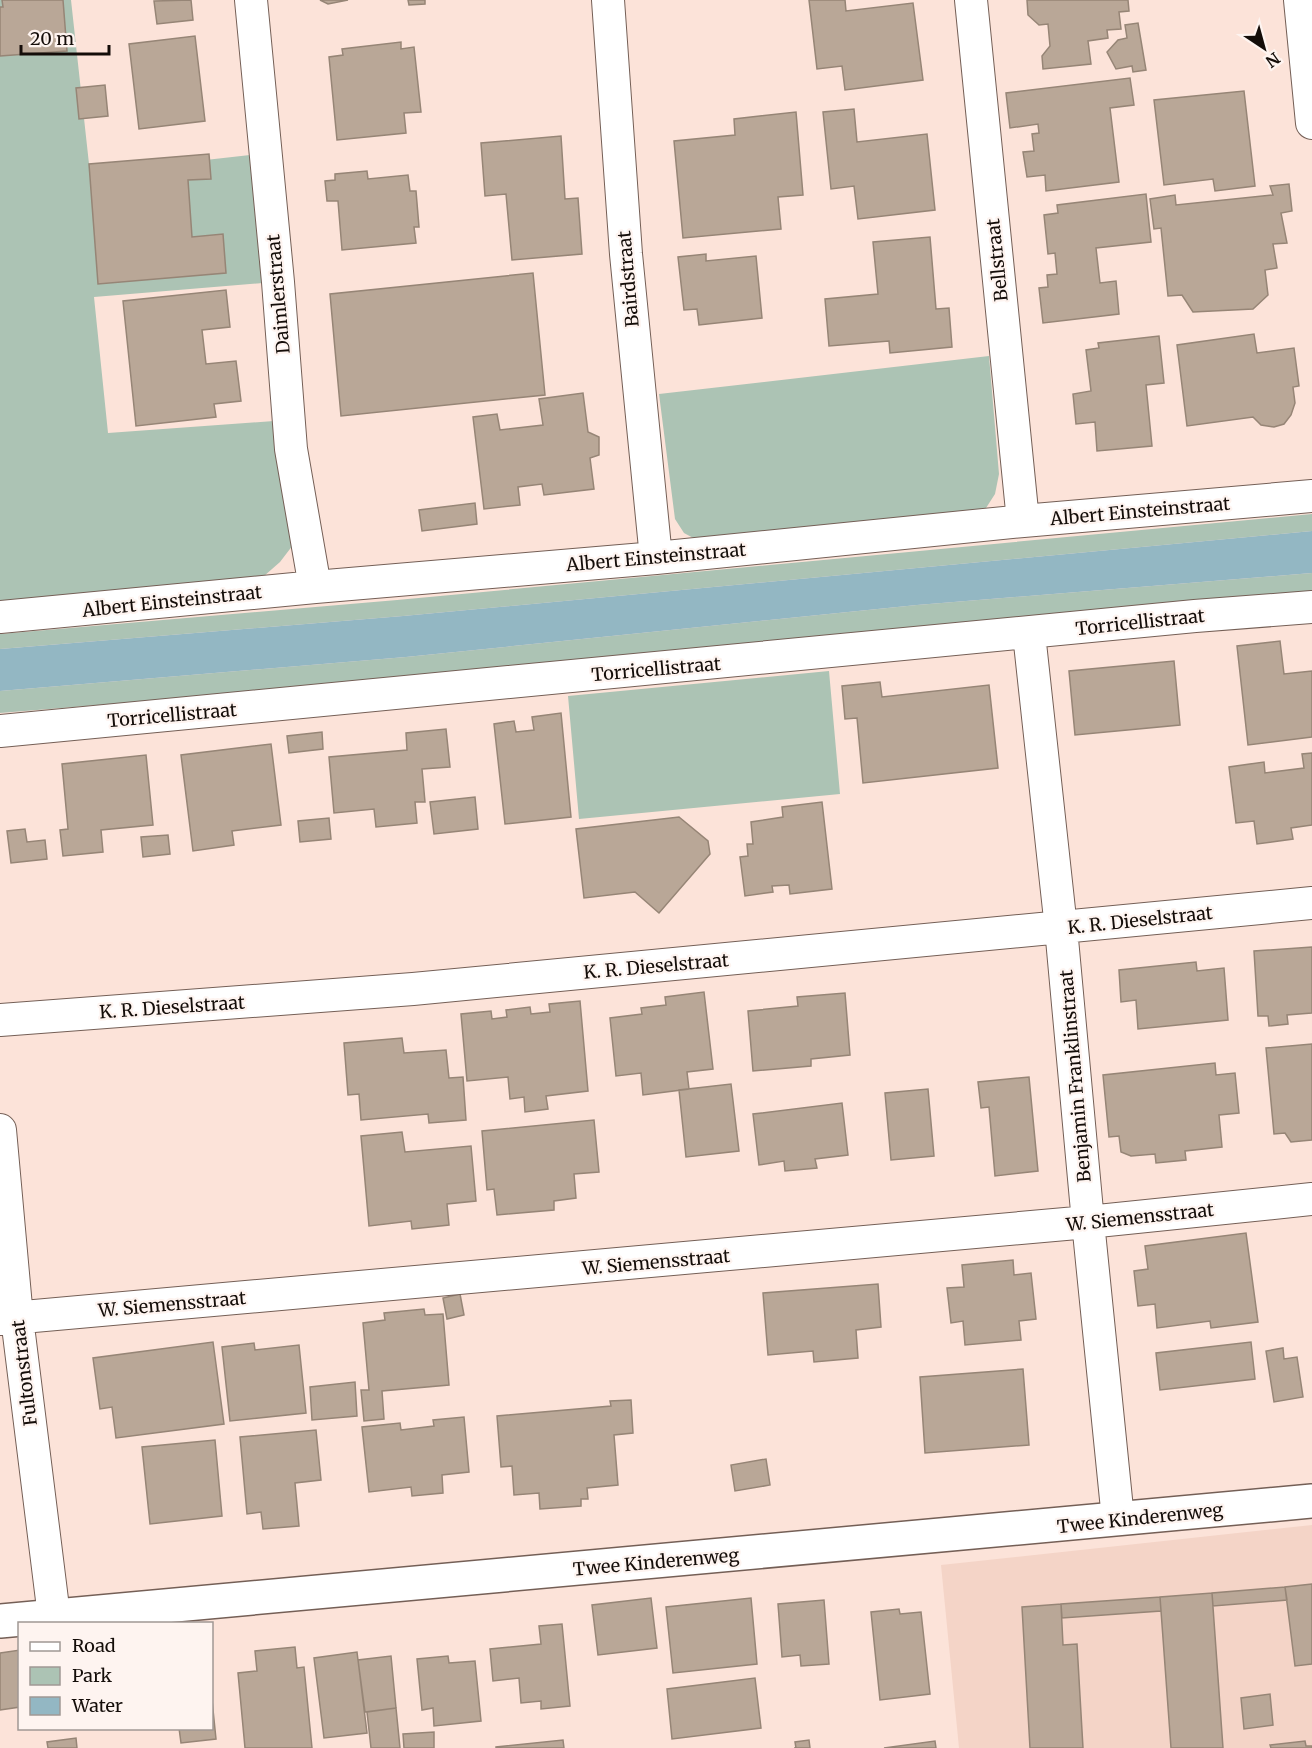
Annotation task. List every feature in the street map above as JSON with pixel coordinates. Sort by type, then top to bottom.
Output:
[{"type":"street","name":"Daimlerstraat","points":[[251,0],[278,282],[291,449],[315,587]]},
{"type":"street","name":"Bairdstraat","points":[[608,0],[626,254],[656,558]]},
{"type":"street","name":"Bellstraat","points":[[971,0],[1023,521]]},
{"type":"street","points":[[1300,0],[1312,123]]},
{"type":"street","name":"Albert Einsteinstraat","points":[[0,617],[1312,496]]},
{"type":"street","name":"Torricellistraat","points":[[0,731],[1312,607]]},
{"type":"street","name":"Benjamin Franklinstraat","points":[[1029,634],[1061,928],[1118,1519]]},
{"type":"street","name":"K. R. Dieselstraat","points":[[0,1020],[412,989],[1312,903]]},
{"type":"street","name":"Fultonstraat","points":[[0,1130],[9,1318],[54,1616]]},
{"type":"street","name":"W. Siemensstraat","points":[[9,1318],[1088,1222],[1312,1199]]},
{"type":"street","name":"Twee Kinderenweg","points":[[0,1621],[1312,1501]]},
{"type":"shaded area","points":[[1312,1525],[1312,1748],[959,1748],[941,1565]]},
{"type":"green space","points":[[0,0],[71,0],[90,173],[250,155],[263,283],[94,297],[108,433],[274,421],[293,545],[280,562],[264,576],[0,602]]},
{"type":"green space","points":[[989,356],[999,474],[995,494],[986,508],[966,516],[697,540],[684,533],[675,519],[659,394]]},
{"type":"green space","points":[[1312,514],[1312,531],[403,616],[0,649],[0,634],[397,600]]},
{"type":"green space","points":[[1312,573],[1312,593],[409,680],[0,713],[0,691],[406,657],[917,605]]},
{"type":"green space","points":[[829,671],[840,794],[579,819],[568,696]]},
{"type":"water","points":[[1312,531],[1312,573],[917,605],[406,657],[0,691],[0,649],[403,616]]},
{"type":"building","points":[[2,0],[63,0],[67,51],[0,56]]},
{"type":"building","points":[[191,0],[193,20],[157,24],[154,1]]},
{"type":"building","points":[[320,0],[348,0],[328,4]]},
{"type":"building","points":[[408,0],[425,0],[425,4],[409,5]]},
{"type":"building","points":[[809,0],[845,0],[846,11],[913,3],[923,80],[845,90],[842,66],[817,69]]},
{"type":"building","points":[[1027,0],[1128,0],[1129,11],[1119,12],[1121,29],[1107,30],[1108,38],[1088,41],[1091,64],[1043,69],[1042,56],[1050,46],[1048,24],[1039,25],[1028,15]]},
{"type":"building","points":[[1138,23],[1146,70],[1133,72],[1132,66],[1116,69],[1107,52],[1118,40],[1127,38],[1125,25]]},
{"type":"building","points":[[195,36],[205,121],[139,129],[129,44]]},
{"type":"building","points":[[401,42],[401,49],[414,47],[421,112],[404,113],[406,133],[337,140],[329,57],[343,55],[342,49]]},
{"type":"building","points":[[1130,78],[1134,105],[1110,108],[1119,182],[1046,191],[1045,175],[1027,177],[1023,152],[1034,151],[1032,134],[1039,133],[1038,124],[1010,128],[1006,93]]},
{"type":"building","points":[[105,85],[108,116],[79,119],[76,88]]},
{"type":"building","points":[[1244,91],[1255,186],[1215,191],[1213,179],[1164,185],[1154,100]]},
{"type":"building","points":[[854,109],[857,142],[927,134],[935,210],[858,219],[854,186],[831,189],[823,112]]},
{"type":"building","points":[[796,112],[803,195],[778,197],[781,229],[683,238],[674,141],[735,135],[734,119]]},
{"type":"building","points":[[561,136],[565,199],[578,198],[582,254],[512,260],[506,194],[485,196],[481,143]]},
{"type":"building","points":[[209,154],[211,179],[188,180],[192,237],[223,234],[226,273],[98,284],[89,164]]},
{"type":"building","points":[[367,171],[368,179],[408,175],[410,191],[416,191],[419,227],[414,227],[416,243],[342,250],[338,201],[327,201],[325,181],[335,180],[335,174]]},
{"type":"building","points":[[1289,184],[1292,211],[1281,213],[1287,243],[1273,244],[1277,268],[1265,270],[1268,295],[1253,309],[1193,312],[1182,295],[1168,296],[1161,228],[1154,229],[1150,199],[1175,195],[1176,205],[1273,195],[1270,186]]},
{"type":"building","points":[[1146,194],[1151,242],[1096,248],[1100,283],[1116,281],[1119,314],[1043,323],[1039,288],[1048,287],[1047,275],[1057,274],[1055,253],[1048,254],[1044,215],[1058,213],[1057,205]]},
{"type":"building","points":[[930,237],[936,309],[949,308],[952,347],[890,353],[889,341],[829,346],[825,299],[878,294],[873,242]]},
{"type":"building","points":[[706,254],[706,261],[756,256],[762,318],[699,325],[697,309],[684,310],[678,257]]},
{"type":"building","points":[[533,273],[545,395],[341,416],[330,294]]},
{"type":"building","points":[[226,290],[230,327],[202,330],[206,364],[236,361],[241,401],[214,404],[216,417],[136,426],[123,301]]},
{"type":"building","points":[[1254,334],[1257,353],[1294,348],[1299,386],[1293,387],[1295,403],[1291,415],[1284,424],[1274,427],[1261,425],[1253,417],[1187,426],[1177,345]]},
{"type":"building","points":[[1159,336],[1164,383],[1146,385],[1152,446],[1097,451],[1095,422],[1076,424],[1073,394],[1091,391],[1086,350],[1099,348],[1098,343]]},
{"type":"building","points":[[583,393],[588,432],[599,437],[599,455],[590,458],[594,489],[544,495],[542,484],[518,487],[520,505],[484,509],[473,417],[497,414],[500,430],[543,425],[539,399]]},
{"type":"building","points":[[475,503],[477,524],[422,531],[419,510]]},
{"type":"building","points":[[1280,641],[1284,674],[1312,671],[1312,737],[1248,745],[1237,646]]},
{"type":"building","points":[[1174,661],[1180,725],[1075,735],[1069,671]]},
{"type":"building","points":[[880,682],[882,697],[989,685],[998,768],[863,783],[857,718],[845,719],[842,686]]},
{"type":"building","points":[[561,713],[571,817],[505,824],[494,724],[514,721],[516,732],[534,730],[532,717]]},
{"type":"building","points":[[446,729],[450,767],[422,769],[425,802],[415,802],[417,823],[376,827],[374,809],[334,813],[329,757],[407,750],[406,733]]},
{"type":"building","points":[[322,732],[323,749],[289,753],[287,736]]},
{"type":"building","points":[[271,744],[281,825],[232,831],[234,845],[193,851],[181,755]]},
{"type":"building","points":[[1312,753],[1312,825],[1291,828],[1293,839],[1257,844],[1254,821],[1236,823],[1229,767],[1264,762],[1265,773],[1304,768],[1302,754]]},
{"type":"building","points":[[146,755],[153,825],[101,830],[103,852],[63,856],[60,830],[68,829],[62,764]]},
{"type":"building","points":[[475,797],[478,829],[434,834],[430,802]]},
{"type":"building","points":[[822,802],[832,889],[790,894],[789,885],[772,886],[773,892],[745,896],[740,857],[748,856],[747,844],[753,844],[751,822],[783,817],[782,807]]},
{"type":"building","points":[[679,817],[708,841],[710,854],[659,913],[635,892],[584,898],[576,829]]},
{"type":"building","points":[[329,818],[331,839],[300,842],[298,821]]},
{"type":"building","points":[[25,829],[27,842],[45,840],[47,859],[11,863],[7,831]]},
{"type":"building","points":[[168,835],[170,854],[143,857],[141,837]]},
{"type":"building","points":[[1312,947],[1312,1013],[1287,1015],[1288,1024],[1269,1026],[1268,1016],[1258,1016],[1254,951]]},
{"type":"building","points":[[1196,962],[1197,971],[1224,968],[1228,1020],[1138,1029],[1136,1000],[1121,1002],[1119,970]]},
{"type":"building","points":[[704,992],[713,1069],[687,1072],[689,1089],[643,1095],[641,1073],[616,1076],[610,1018],[642,1014],[641,1008],[666,1005],[665,997]]},
{"type":"building","points":[[845,993],[850,1055],[811,1059],[811,1066],[753,1071],[748,1011],[798,1006],[797,997]]},
{"type":"building","points":[[580,1001],[588,1091],[546,1096],[548,1109],[525,1112],[524,1097],[510,1099],[508,1077],[467,1081],[461,1014],[491,1011],[492,1019],[507,1017],[506,1010],[530,1007],[531,1014],[550,1012],[549,1004]]},
{"type":"building","points":[[402,1038],[404,1053],[446,1050],[449,1078],[463,1077],[466,1120],[429,1123],[428,1114],[361,1120],[359,1094],[348,1095],[344,1043]]},
{"type":"building","points":[[1312,1044],[1312,1140],[1291,1142],[1285,1133],[1274,1134],[1266,1048]]},
{"type":"building","points":[[1215,1063],[1216,1075],[1235,1073],[1239,1113],[1219,1115],[1222,1147],[1185,1151],[1186,1160],[1156,1163],[1155,1154],[1131,1156],[1121,1152],[1119,1136],[1109,1137],[1103,1075]]},
{"type":"building","points":[[1029,1077],[1038,1171],[995,1176],[989,1107],[981,1108],[978,1082]]},
{"type":"building","points":[[731,1084],[739,1151],[686,1157],[679,1090]]},
{"type":"building","points":[[928,1089],[934,1156],[891,1160],[885,1093]]},
{"type":"building","points":[[842,1103],[848,1155],[815,1159],[817,1168],[785,1171],[784,1161],[759,1165],[753,1114]]},
{"type":"building","points":[[594,1120],[599,1172],[574,1174],[576,1198],[554,1201],[554,1210],[497,1215],[494,1189],[487,1190],[482,1131]]},
{"type":"building","points":[[402,1132],[405,1152],[471,1146],[476,1201],[447,1204],[449,1225],[412,1229],[411,1221],[369,1226],[361,1136]]},
{"type":"building","points":[[1246,1233],[1258,1322],[1211,1328],[1210,1321],[1157,1328],[1155,1304],[1138,1306],[1134,1271],[1148,1269],[1145,1246]]},
{"type":"building","points":[[1013,1260],[1014,1275],[1031,1273],[1036,1319],[1019,1321],[1021,1340],[965,1345],[963,1321],[951,1323],[947,1288],[964,1287],[962,1265]]},
{"type":"building","points":[[878,1284],[881,1327],[856,1330],[858,1358],[814,1362],[813,1351],[768,1355],[763,1293]]},
{"type":"building","points":[[460,1294],[464,1315],[447,1319],[443,1298]]},
{"type":"building","points":[[424,1309],[425,1315],[443,1314],[449,1385],[382,1391],[384,1419],[364,1421],[361,1390],[369,1390],[363,1323],[385,1320],[384,1313]]},
{"type":"building","points":[[213,1342],[224,1424],[116,1438],[112,1407],[100,1409],[93,1358]]},
{"type":"building","points":[[1251,1342],[1255,1379],[1160,1390],[1156,1353]]},
{"type":"building","points":[[254,1343],[255,1350],[299,1345],[306,1413],[230,1421],[222,1347]]},
{"type":"building","points":[[1283,1348],[1284,1359],[1297,1357],[1303,1397],[1274,1402],[1266,1351]]},
{"type":"building","points":[[1023,1369],[1029,1445],[925,1453],[920,1377]]},
{"type":"building","points":[[355,1382],[357,1416],[312,1420],[310,1387]]},
{"type":"building","points":[[631,1400],[633,1433],[614,1435],[618,1485],[587,1488],[588,1499],[581,1499],[581,1506],[540,1509],[539,1493],[514,1495],[512,1466],[501,1467],[497,1416],[611,1406],[610,1401]]},
{"type":"building","points":[[464,1417],[469,1472],[442,1475],[443,1493],[412,1496],[411,1487],[369,1492],[362,1427],[400,1423],[401,1430],[434,1426],[433,1420]]},
{"type":"building","points":[[316,1430],[321,1480],[295,1483],[299,1526],[263,1529],[261,1512],[247,1514],[240,1437]]},
{"type":"building","points":[[215,1440],[222,1516],[150,1524],[142,1447]]},
{"type":"building","points":[[766,1459],[770,1485],[735,1491],[731,1465]]},
{"type":"building","points":[[1312,1584],[1312,1664],[1295,1666],[1285,1587]]},
{"type":"building","points":[[1285,1587],[1287,1600],[1213,1606],[1212,1593]]},
{"type":"building","points":[[1212,1593],[1223,1748],[1171,1748],[1160,1597]]},
{"type":"building","points":[[1160,1597],[1161,1611],[1062,1618],[1061,1604]]},
{"type":"building","points":[[651,1598],[657,1648],[598,1655],[592,1605]]},
{"type":"building","points":[[751,1598],[757,1664],[673,1673],[666,1607]]},
{"type":"building","points":[[824,1600],[829,1664],[801,1666],[800,1655],[782,1657],[778,1604]]},
{"type":"building","points":[[1061,1604],[1063,1645],[1077,1644],[1083,1748],[1030,1748],[1022,1607]]},
{"type":"building","points":[[899,1609],[900,1614],[921,1612],[930,1694],[880,1700],[871,1612]]},
{"type":"building","points":[[562,1624],[570,1706],[541,1709],[541,1701],[521,1703],[519,1678],[493,1681],[490,1649],[541,1644],[539,1626]]},
{"type":"building","points":[[295,1647],[297,1668],[304,1667],[312,1748],[245,1748],[238,1673],[257,1671],[255,1651]]},
{"type":"building","points":[[18,1650],[18,1707],[0,1710],[0,1653]]},
{"type":"building","points":[[357,1652],[367,1733],[324,1738],[314,1658]]},
{"type":"building","points":[[391,1656],[396,1708],[365,1712],[358,1660]]},
{"type":"building","points":[[448,1656],[449,1663],[475,1661],[481,1721],[434,1726],[433,1708],[422,1710],[417,1659]]},
{"type":"building","points":[[755,1678],[761,1728],[672,1739],[667,1689]]},
{"type":"building","points":[[1270,1694],[1273,1725],[1244,1729],[1241,1698]]},
{"type":"building","points":[[396,1708],[400,1748],[371,1748],[367,1712]]},
{"type":"building","points":[[213,1710],[216,1739],[181,1743],[179,1730],[213,1730]]},
{"type":"building","points":[[434,1732],[434,1748],[404,1748],[403,1734]]},
{"type":"building","points":[[76,1738],[77,1748],[48,1748],[47,1742]]},
{"type":"building","points":[[563,1740],[564,1748],[496,1748],[496,1747]]},
{"type":"building","points":[[809,1740],[810,1748],[796,1748],[795,1742]]},
{"type":"building","points":[[935,1741],[936,1748],[884,1748]]},
{"type":"building","points":[[1305,1741],[1306,1746],[1312,1746],[1312,1748],[1271,1748],[1270,1745]]}]
